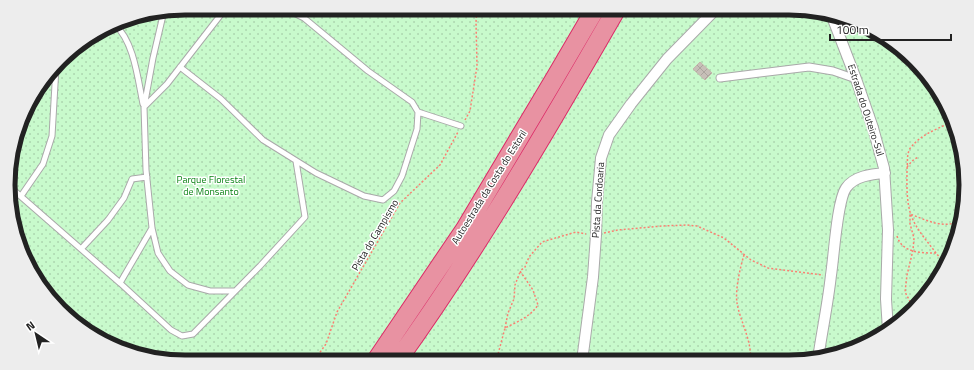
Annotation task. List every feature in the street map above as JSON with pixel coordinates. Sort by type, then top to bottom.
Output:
[{"type":"highway","name":"Autoestrada da Costa do Estoril","points":[[380,355],[465,228],[592,15]]},
{"type":"highway","name":"Autoestrada da Costa do Estoril","points":[[402,355],[425,323],[538,145],[614,15]]},
{"type":"highway","points":[[367,355],[405,316]]},
{"type":"street","name":"Pista da Cordoaria","points":[[583,355],[593,277],[601,158],[609,135],[631,104],[667,59],[710,15]]},
{"type":"street","name":"Estrada do Outeiro-Sul","points":[[834,21],[873,128],[884,173],[888,230],[886,299],[888,323]]},
{"type":"street","points":[[720,78],[809,68],[833,71],[856,79]]},
{"type":"street","points":[[819,353],[839,212],[846,188],[855,180],[884,173]]},
{"type":"lane","points":[[144,106],[167,84],[221,15]]},
{"type":"lane","points":[[180,67],[221,99],[263,140],[316,173],[364,196],[383,200],[394,191],[402,176],[417,129],[418,112],[412,102],[368,71],[304,18],[298,15]]},
{"type":"lane","points":[[144,106],[163,16]]},
{"type":"lane","points":[[119,29],[133,54],[144,106],[147,177],[152,228],[158,253],[170,271],[188,285],[210,291],[235,291]]},
{"type":"lane","points":[[21,196],[43,164],[52,136],[56,75]]},
{"type":"lane","points":[[418,112],[461,126]]},
{"type":"lane","points":[[15,191],[171,330],[182,336],[193,334],[305,217],[296,161]]},
{"type":"lane","points":[[81,249],[108,220],[120,204],[132,179],[147,177]]},
{"type":"lane","points":[[120,283],[152,228]]},
{"type":"path","name":"Pista do Campismo","points":[[318,355],[326,344],[337,312],[400,203],[440,165],[470,111],[476,66],[476,15]]},
{"type":"path","points":[[911,303],[905,292],[906,275],[913,250],[914,238],[910,224],[907,186],[908,152],[912,146],[924,136],[948,124]]},
{"type":"path","points":[[907,167],[918,157]]},
{"type":"path","points":[[910,214],[936,224],[955,223]]},
{"type":"path","points":[[910,214],[936,253]]},
{"type":"path","points":[[498,355],[508,313],[514,299],[515,284],[529,257],[542,242],[576,232],[596,235],[618,230],[662,226],[697,226],[724,238],[751,260],[768,268],[831,276]]},
{"type":"path","points":[[744,255],[739,270],[737,302],[750,355]]},
{"type":"path","points":[[505,328],[534,312],[538,306],[533,290],[520,272]]},
{"type":"green space","name":"Parque Florestal de Monsanto","points":[[174,15],[800,15],[822,18],[844,24],[874,38],[901,57],[924,82],[936,100],[946,120],[956,152],[959,174],[958,207],[950,240],[936,270],[924,288],[901,313],[874,332],[854,342],[811,354],[174,355],[152,352],[130,346],[100,332],[73,313],[57,297],[38,270],[24,240],[18,218],[15,196],[16,163],[24,130],[38,100],[57,73],[73,57],[100,38],[120,28],[152,18]]},
{"type":"building","points":[[700,62],[712,73],[705,80],[693,69]]}]
